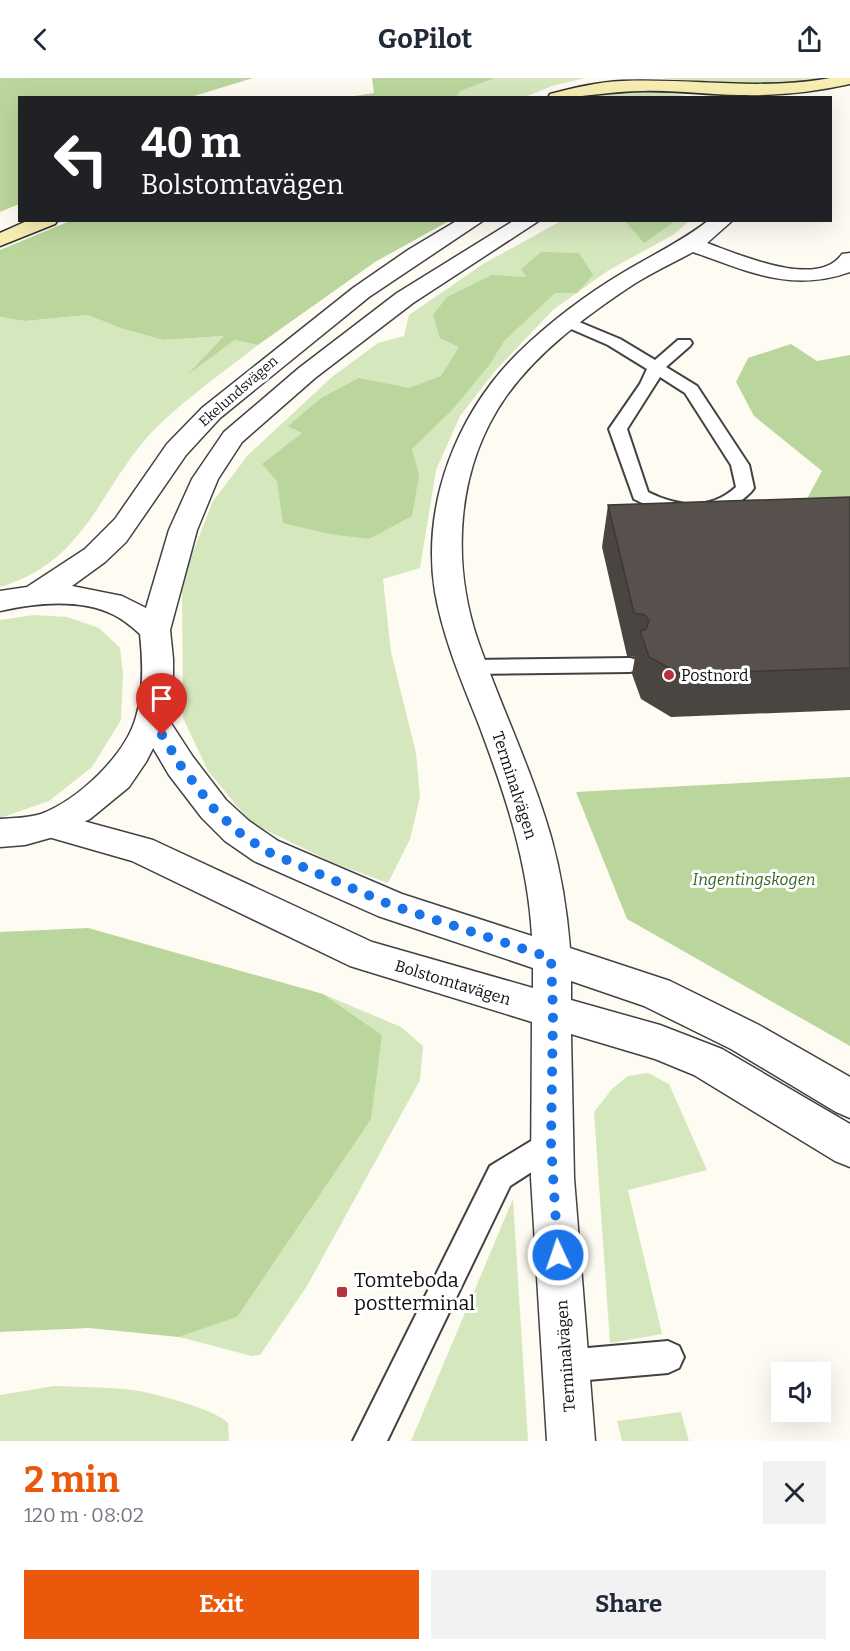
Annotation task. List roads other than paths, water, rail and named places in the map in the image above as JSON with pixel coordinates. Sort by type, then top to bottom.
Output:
[{"type":"main road","points":[[561,96],[577,90],[617,82],[786,91],[850,79]]},
{"type":"main road","points":[[686,85],[716,96]]},
{"type":"main road","points":[[826,96],[850,91]]},
{"type":"main road","points":[[0,223],[18,216]]},
{"type":"main road","points":[[0,240],[43,222]]},
{"type":"street","name":"Ekelundsvägen","points":[[36,594],[79,569],[102,551],[125,524],[161,468],[196,427],[232,396],[369,284],[471,222]]},
{"type":"street","name":"Ekelundsvägen","points":[[155,630],[183,530],[205,479],[233,436],[308,373],[405,298],[527,222]]},
{"type":"street","name":"Terminalvägen","points":[[571,1441],[551,1143],[553,1012],[546,894],[532,828],[506,751],[472,668],[456,619],[447,570],[449,528],[455,484],[465,448],[486,408],[516,371],[567,322],[627,279],[691,244],[720,222]]},
{"type":"street","points":[[691,244],[762,268],[804,278],[829,275],[847,266],[850,259]]},
{"type":"street","points":[[0,601],[36,594],[73,596],[124,607],[155,630],[158,659],[157,689],[152,719],[134,753],[117,778],[78,810],[50,825],[25,831],[0,833]]},
{"type":"street","points":[[152,719],[181,766],[214,809],[237,831],[266,851],[391,905],[656,993],[745,1037],[850,1099]]},
{"type":"street","name":"Bolstomtavägen","points":[[50,825],[141,850],[363,955],[660,1043],[708,1062],[850,1147]]},
{"type":"lane","points":[[567,322],[614,342],[656,367],[691,390],[740,465],[745,488],[735,500],[723,507],[706,510],[674,508],[655,503],[640,495],[618,429],[622,420],[652,383],[656,367],[684,344]]},
{"type":"lane","points":[[472,668],[630,665]]},
{"type":"lane","points":[[370,1441],[500,1176],[551,1143]]},
{"type":"lane","points":[[565,1366],[668,1357]]},
{"type":"place","name":"Postnord","points":[[669,675]]},
{"type":"place","name":"Tomteboda postterminal","points":[[342,1292]]},
{"type":"park label","name":"Ingentingskogen","points":[[754,879]]}]
